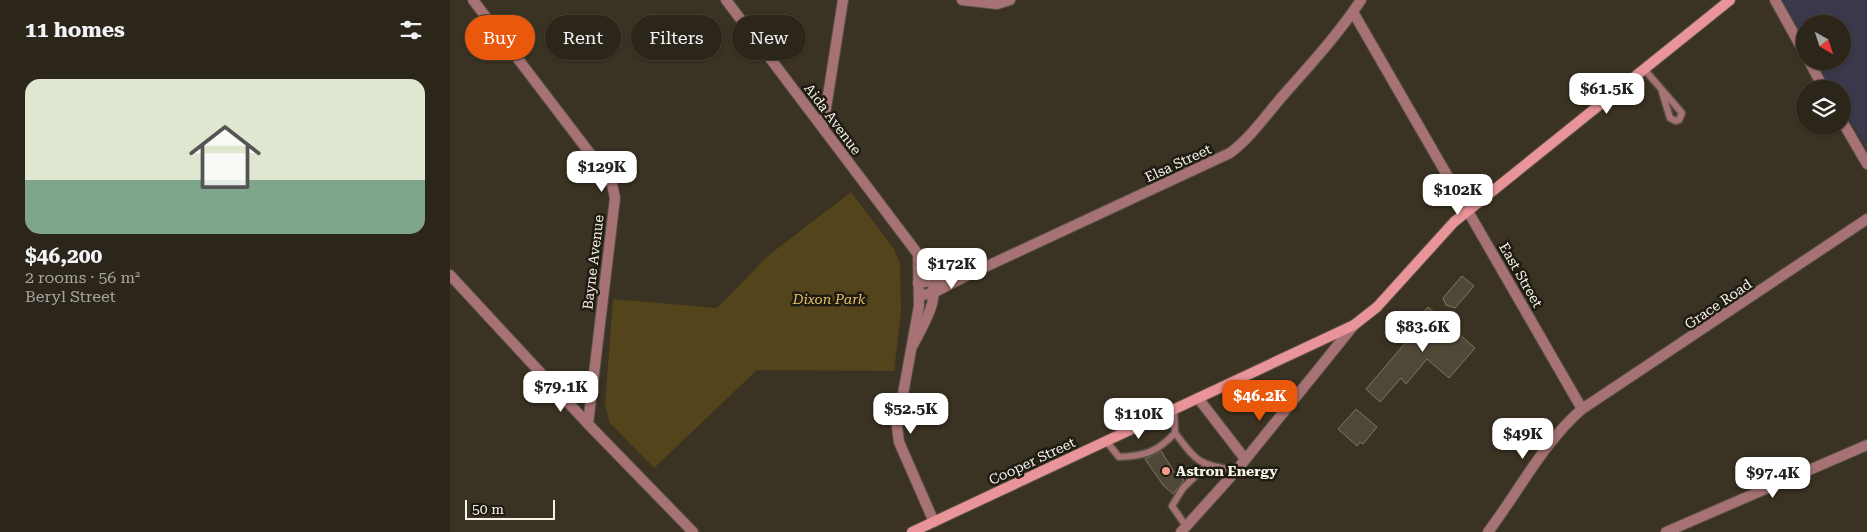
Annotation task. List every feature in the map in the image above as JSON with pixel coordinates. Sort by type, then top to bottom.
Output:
[{"type":"main road","name":"Cooper Street","points":[[912,532],[1354,325],[1377,306],[1435,241],[1469,210],[1730,0]]},
{"type":"street","name":"Bayne Avenue","points":[[473,0],[604,173],[614,190],[615,198],[588,424]]},
{"type":"street","name":"Aida Avenue","points":[[726,0],[930,270],[935,292],[928,315],[913,344]]},
{"type":"street","points":[[823,127],[843,0]]},
{"type":"street","points":[[962,0],[997,4],[1010,0]]},
{"type":"street","points":[[1353,12],[1361,0]]},
{"type":"street","points":[[1775,0],[1796,38]]},
{"type":"street","name":"East Street","points":[[1353,12],[1469,210],[1582,409]]},
{"type":"street","name":"Elsa Street","points":[[920,296],[935,292],[1230,153],[1255,128],[1353,12]]},
{"type":"street","points":[[1850,135],[1867,164]]},
{"type":"street","name":"Grace Road","points":[[1488,532],[1543,452],[1564,426],[1582,409],[1867,219]]},
{"type":"street","name":"Aida Avenue","points":[[918,255],[920,296],[897,427],[899,442],[934,522]]},
{"type":"street","points":[[450,275],[588,424],[693,532]]},
{"type":"street","name":"Elsa Street","points":[[918,282],[968,275]]},
{"type":"street","points":[[1183,529],[1236,471],[1354,325]]},
{"type":"street","points":[[1198,398],[1245,459]]},
{"type":"street","points":[[1666,532],[1867,445]]},
{"type":"lane","points":[[1644,70],[1662,92]]},
{"type":"lane","points":[[1174,409],[1175,433],[1193,457],[1207,465],[1236,471]]},
{"type":"lane","points":[[1106,441],[1119,457],[1139,456],[1151,452],[1166,443],[1175,433]]},
{"type":"lane","points":[[1183,529],[1172,506],[1183,488],[1207,465]]},
{"type":"shaded area","points":[[1778,0],[1867,0],[1867,150],[1851,123],[1851,80],[1826,80],[1820,70],[1851,70],[1851,15],[1796,15],[1796,30]]},
{"type":"green space","name":"Dixon Park","points":[[851,192],[894,249],[900,263],[901,313],[894,371],[757,370],[654,468],[610,423],[605,406],[613,299],[717,308],[769,255]]},
{"type":"building","points":[[1462,276],[1474,286],[1455,308],[1446,305],[1443,298]]},
{"type":"building","points":[[1428,307],[1475,348],[1449,378],[1427,359],[1406,384],[1401,378],[1380,402],[1366,389],[1407,341],[1402,337]]},
{"type":"building","points":[[1356,409],[1377,427],[1363,444],[1360,442],[1357,446],[1338,429]]},
{"type":"building","points":[[1161,451],[1175,473],[1184,480],[1173,494],[1163,485],[1145,459]]},
{"type":"place","name":"Astron Energy","points":[[1166,471]]}]
